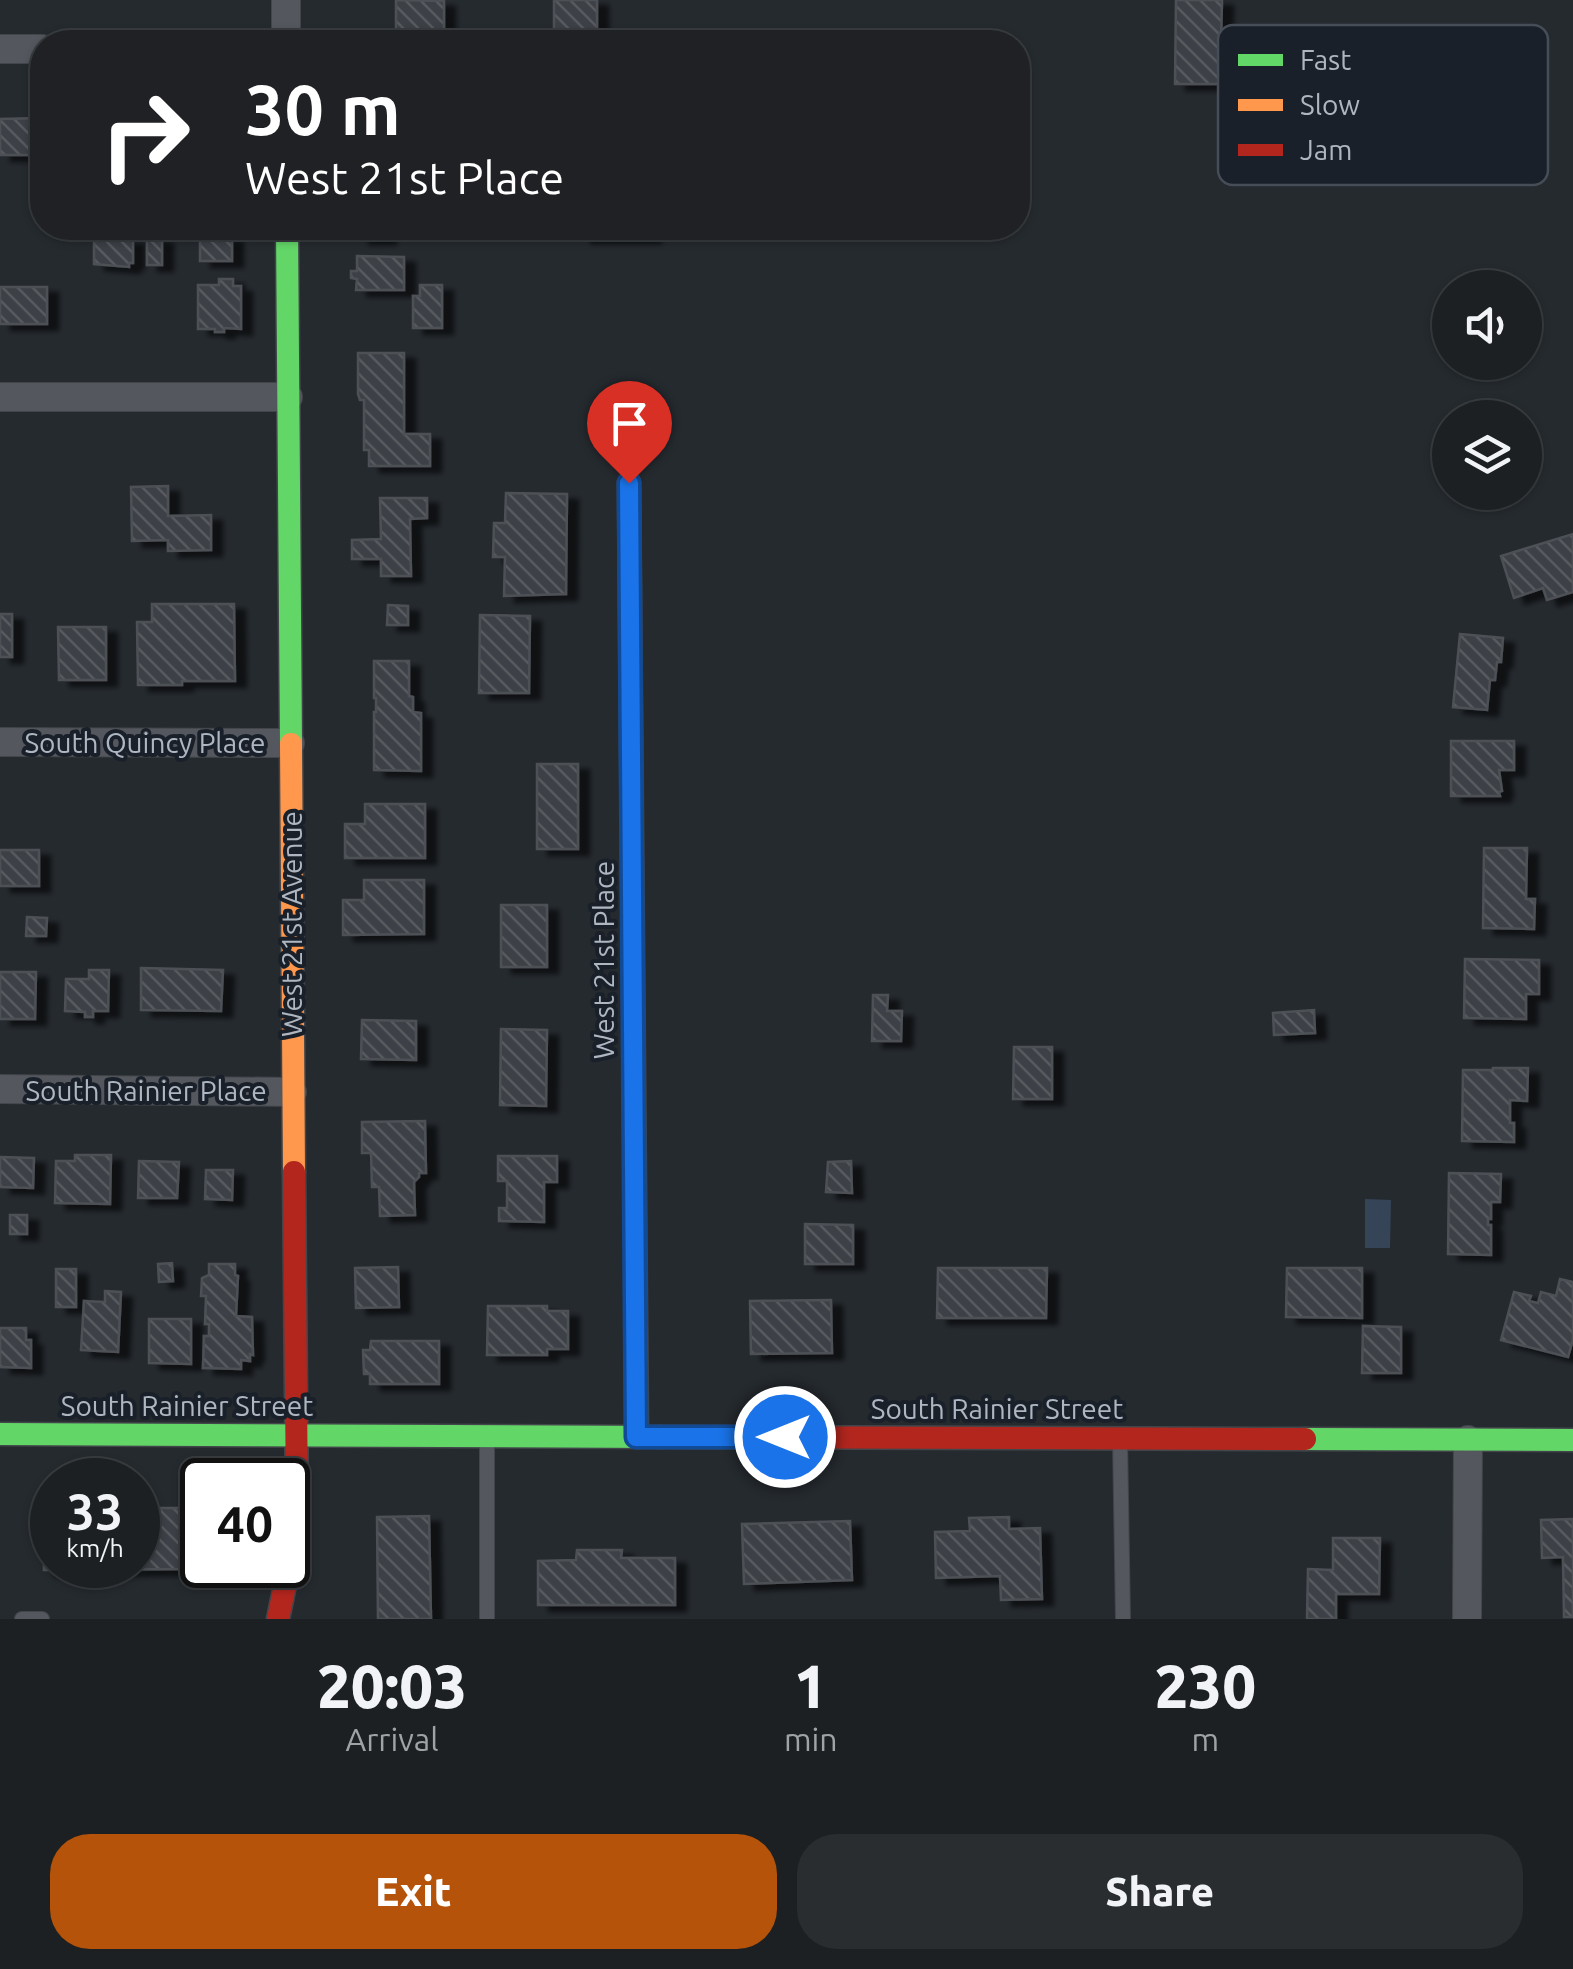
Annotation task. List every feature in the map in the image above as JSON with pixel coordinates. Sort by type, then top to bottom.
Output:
[{"type":"street","points":[[286,0],[286,30]]},
{"type":"street","points":[[0,49],[30,49]]},
{"type":"street","name":"West 21st Avenue","points":[[278,1619],[296,1504],[287,240]]},
{"type":"street","points":[[0,397],[288,397]]},
{"type":"street","name":"West 21st Place","points":[[629,483],[636,1437]]},
{"type":"street","name":"South Quincy Place","points":[[0,742],[290,743]]},
{"type":"street","name":"South Rainier Place","points":[[0,1089],[292,1092]]},
{"type":"street","name":"South Rainier Street","points":[[0,1434],[1573,1440]]},
{"type":"street","points":[[1467,1619],[1468,1440]]},
{"type":"lane","points":[[487,1436],[487,1619]]},
{"type":"lane","points":[[1120,1438],[1122,1619]]},
{"type":"lane","points":[[22,1619],[42,1619]]},
{"type":"water","points":[[1365,1199],[1391,1200],[1390,1248],[1365,1248]]},
{"type":"building","points":[[396,0],[444,1],[444,30],[396,30]]},
{"type":"building","points":[[554,0],[597,0],[597,30],[554,30]]},
{"type":"building","points":[[1176,0],[1222,0],[1218,84],[1175,84]]},
{"type":"building","points":[[30,118],[30,155],[0,155],[0,119]]},
{"type":"building","points":[[94,240],[133,240],[133,263],[129,267],[94,264]]},
{"type":"building","points":[[147,240],[162,240],[162,265],[147,265]]},
{"type":"building","points":[[200,240],[232,240],[232,261],[200,261]]},
{"type":"building","points":[[357,256],[404,257],[404,290],[356,290],[357,279],[351,278],[351,271],[357,271]]},
{"type":"building","points":[[219,279],[233,279],[233,286],[241,286],[241,329],[198,329],[198,285],[219,285]]},
{"type":"building","points":[[420,285],[442,285],[442,328],[413,328],[413,296],[420,296]]},
{"type":"building","points":[[0,287],[47,287],[47,324],[0,324]]},
{"type":"building","points":[[358,353],[404,353],[404,434],[430,434],[430,466],[369,466],[369,450],[364,450],[364,400],[358,394]]},
{"type":"building","points":[[168,486],[168,516],[211,515],[211,550],[168,551],[168,540],[132,541],[131,487]]},
{"type":"building","points":[[506,493],[567,494],[566,594],[504,596],[505,557],[493,557],[494,523],[505,523]]},
{"type":"building","points":[[380,498],[427,498],[427,518],[410,519],[411,576],[381,576],[381,559],[352,559],[352,540],[381,539]]},
{"type":"building","points":[[1573,534],[1573,592],[1547,600],[1543,588],[1514,598],[1501,556]]},
{"type":"building","points":[[152,604],[234,604],[235,681],[138,685],[137,622],[152,622]]},
{"type":"building","points":[[388,605],[408,606],[408,625],[387,625]]},
{"type":"building","points":[[0,614],[12,614],[12,657],[0,657]]},
{"type":"building","points":[[480,615],[530,616],[529,693],[479,693]]},
{"type":"building","points":[[58,627],[106,627],[106,680],[59,680]]},
{"type":"building","points":[[1460,634],[1503,638],[1501,662],[1497,662],[1495,680],[1490,680],[1487,710],[1453,707]]},
{"type":"building","points":[[374,661],[409,661],[409,696],[413,697],[413,712],[421,713],[421,771],[374,770]]},
{"type":"building","points":[[1451,741],[1514,741],[1514,770],[1499,770],[1500,796],[1451,796]]},
{"type":"building","points":[[537,764],[578,764],[578,849],[537,849]]},
{"type":"building","points":[[365,804],[425,804],[425,858],[345,858],[345,824],[365,824]]},
{"type":"building","points":[[1484,848],[1527,848],[1526,899],[1535,899],[1534,929],[1483,928]]},
{"type":"building","points":[[0,850],[39,850],[39,886],[0,886]]},
{"type":"building","points":[[364,880],[424,880],[424,934],[343,935],[343,900],[364,900]]},
{"type":"building","points":[[501,905],[547,905],[547,967],[501,967]]},
{"type":"building","points":[[27,917],[47,918],[46,936],[26,936]]},
{"type":"building","points":[[1465,959],[1539,960],[1539,994],[1526,994],[1526,1019],[1464,1018]]},
{"type":"building","points":[[141,968],[223,970],[221,1011],[141,1010]]},
{"type":"building","points":[[89,970],[109,970],[108,1011],[93,1011],[93,1017],[85,1017],[85,1012],[65,1011],[66,979],[89,979]]},
{"type":"building","points":[[0,972],[36,972],[35,1019],[0,1019]]},
{"type":"building","points":[[873,995],[888,995],[887,1011],[902,1011],[901,1041],[872,1041]]},
{"type":"building","points":[[1314,1010],[1315,1033],[1274,1035],[1273,1013]]},
{"type":"building","points":[[362,1020],[416,1021],[416,1060],[361,1059]]},
{"type":"building","points":[[501,1029],[547,1030],[546,1106],[500,1105]]},
{"type":"building","points":[[1014,1047],[1052,1047],[1052,1099],[1013,1099]]},
{"type":"building","points":[[1528,1068],[1527,1101],[1510,1100],[1514,1142],[1462,1141],[1463,1070]]},
{"type":"building","points":[[425,1121],[426,1173],[419,1173],[414,1182],[415,1215],[380,1216],[379,1187],[372,1187],[371,1153],[362,1153],[362,1122]]},
{"type":"building","points":[[75,1155],[111,1155],[110,1204],[55,1203],[56,1161],[75,1161]]},
{"type":"building","points":[[498,1156],[557,1156],[557,1182],[544,1182],[544,1222],[499,1221],[499,1208],[507,1208],[507,1181],[498,1181]]},
{"type":"building","points":[[0,1157],[34,1158],[33,1188],[0,1187]]},
{"type":"building","points":[[139,1161],[179,1162],[177,1198],[138,1198]]},
{"type":"building","points":[[851,1161],[852,1193],[826,1192],[828,1162]]},
{"type":"building","points":[[206,1170],[233,1170],[232,1200],[205,1199]]},
{"type":"building","points":[[1449,1173],[1501,1174],[1500,1202],[1491,1202],[1488,1219],[1491,1255],[1448,1254]]},
{"type":"building","points":[[10,1215],[27,1215],[27,1234],[10,1234]]},
{"type":"building","points":[[805,1224],[853,1225],[853,1264],[805,1264]]},
{"type":"building","points":[[172,1263],[173,1281],[159,1282],[158,1264]]},
{"type":"building","points":[[209,1264],[235,1264],[236,1316],[252,1317],[253,1355],[250,1354],[250,1361],[241,1360],[241,1369],[203,1368],[204,1336],[209,1336],[209,1324],[205,1324],[202,1278],[209,1275]]},
{"type":"building","points":[[398,1267],[399,1307],[356,1308],[355,1268]]},
{"type":"building","points":[[938,1268],[1047,1268],[1046,1318],[937,1318]]},
{"type":"building","points":[[1287,1268],[1362,1268],[1362,1318],[1286,1317]]},
{"type":"building","points":[[56,1269],[76,1269],[76,1307],[56,1307]]},
{"type":"building","points":[[1560,1279],[1573,1282],[1573,1339],[1568,1357],[1501,1340],[1514,1292],[1531,1296],[1529,1301],[1538,1303],[1541,1292],[1556,1296]]},
{"type":"building","points":[[105,1291],[121,1292],[118,1352],[81,1350],[84,1301],[105,1302]]},
{"type":"building","points":[[831,1300],[832,1353],[751,1354],[750,1301]]},
{"type":"building","points":[[488,1306],[547,1306],[547,1311],[568,1311],[568,1349],[547,1349],[547,1355],[487,1355]]},
{"type":"building","points":[[149,1319],[191,1319],[191,1364],[149,1363]]},
{"type":"building","points":[[1363,1326],[1401,1327],[1401,1373],[1362,1373]]},
{"type":"building","points":[[0,1328],[26,1328],[26,1340],[31,1340],[31,1368],[0,1367]]},
{"type":"building","points":[[371,1341],[439,1341],[439,1384],[370,1384],[370,1374],[364,1374],[363,1350],[370,1350]]},
{"type":"building","points":[[160,1508],[180,1508],[180,1569],[160,1569]]},
{"type":"building","points":[[429,1516],[431,1619],[378,1619],[377,1517]]},
{"type":"building","points":[[1009,1517],[1009,1529],[1040,1528],[1042,1599],[1001,1600],[1000,1576],[936,1578],[935,1532],[970,1531],[969,1518]]},
{"type":"building","points":[[1573,1519],[1573,1617],[1564,1617],[1563,1557],[1542,1558],[1541,1520]]},
{"type":"building","points":[[850,1521],[852,1580],[744,1584],[742,1524]]},
{"type":"building","points":[[1333,1538],[1380,1538],[1379,1594],[1336,1594],[1336,1619],[1307,1619],[1308,1569],[1333,1570]]},
{"type":"building","points":[[577,1550],[622,1550],[621,1558],[675,1558],[675,1605],[538,1605],[538,1561],[576,1560]]},
{"type":"traffic: fast","points":[[287,240],[291,744]]},
{"type":"traffic: fast","points":[[629,483],[637,1437]]},
{"type":"traffic: fast","points":[[0,1434],[660,1437]]},
{"type":"traffic: fast","points":[[1305,1439],[1573,1440]]},
{"type":"traffic: slow","points":[[291,744],[294,1172]]},
{"type":"traffic: jam","points":[[278,1619],[297,1504],[294,1172]]},
{"type":"traffic: jam","points":[[660,1437],[1305,1439]]},
{"type":"route","points":[[629,483],[636,1437],[785,1437]]}]
